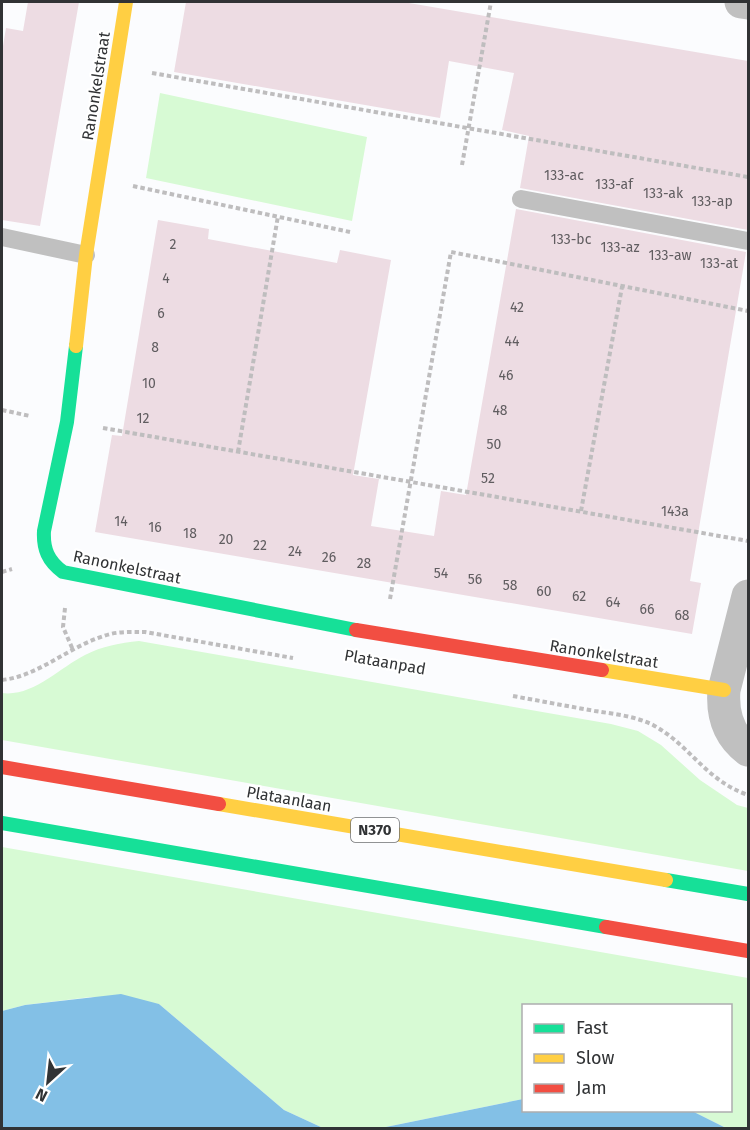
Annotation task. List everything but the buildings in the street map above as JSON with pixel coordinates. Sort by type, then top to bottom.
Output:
[{"type":"main road","name":"Ranonkelstraat","points":[[126,2],[86,255],[67,422],[43,540],[47,558],[63,572],[384,635],[724,690]]},
{"type":"main road","name":"Plataanlaan","points":[[2,766],[748,894]]},
{"type":"main road","points":[[2,823],[748,951]]},
{"type":"street","points":[[741,2],[748,3]]},
{"type":"street","points":[[748,596],[722,706],[733,734],[748,750]]},
{"type":"lane","points":[[521,199],[748,241]]},
{"type":"lane","points":[[2,237],[86,255]]},
{"type":"path","points":[[462,165],[491,2]]},
{"type":"path","points":[[116,66],[748,177]]},
{"type":"path","points":[[98,178],[350,232]]},
{"type":"path","points":[[237,452],[278,216]]},
{"type":"path","points":[[384,635],[451,252],[748,310]]},
{"type":"path","points":[[581,512],[621,287]]},
{"type":"path","points":[[2,410],[748,541]]},
{"type":"path","points":[[2,680],[17,678],[32,672],[106,635],[127,632],[145,632],[298,658]]},
{"type":"path","points":[[508,695],[626,716],[652,725],[674,739],[702,768],[723,784],[748,795]]},
{"type":"green space","points":[[160,93],[367,137],[352,221],[146,178]]},
{"type":"green space","points":[[139,641],[611,724],[638,731],[661,745],[700,780],[737,805],[748,808],[748,871],[2,740],[2,693],[24,691],[35,686],[98,649]]},
{"type":"green space","points":[[2,847],[748,978],[748,1128],[726,1128],[694,1112],[732,1112],[732,1004],[522,1004],[522,1099],[381,1128],[323,1128],[284,1110],[159,1004],[91,997],[25,1005],[2,1011]]},
{"type":"water","points":[[121,994],[159,1004],[284,1110],[323,1128],[2,1128],[2,1011],[25,1005]]},
{"type":"water","points":[[522,1099],[522,1112],[694,1112],[726,1128],[381,1128]]},
{"type":"traffic: fast","points":[[76,346],[67,422],[44,531],[44,543],[50,559],[63,572],[356,630]]},
{"type":"traffic: fast","points":[[2,823],[606,927]]},
{"type":"traffic: fast","points":[[666,880],[748,894]]},
{"type":"traffic: slow","points":[[76,346],[86,255],[126,2]]},
{"type":"traffic: slow","points":[[602,670],[724,690]]},
{"type":"traffic: slow","points":[[219,804],[666,880]]},
{"type":"traffic: jam","points":[[356,630],[602,670]]},
{"type":"traffic: jam","points":[[2,767],[219,804]]},
{"type":"traffic: jam","points":[[606,927],[748,951]]}]
